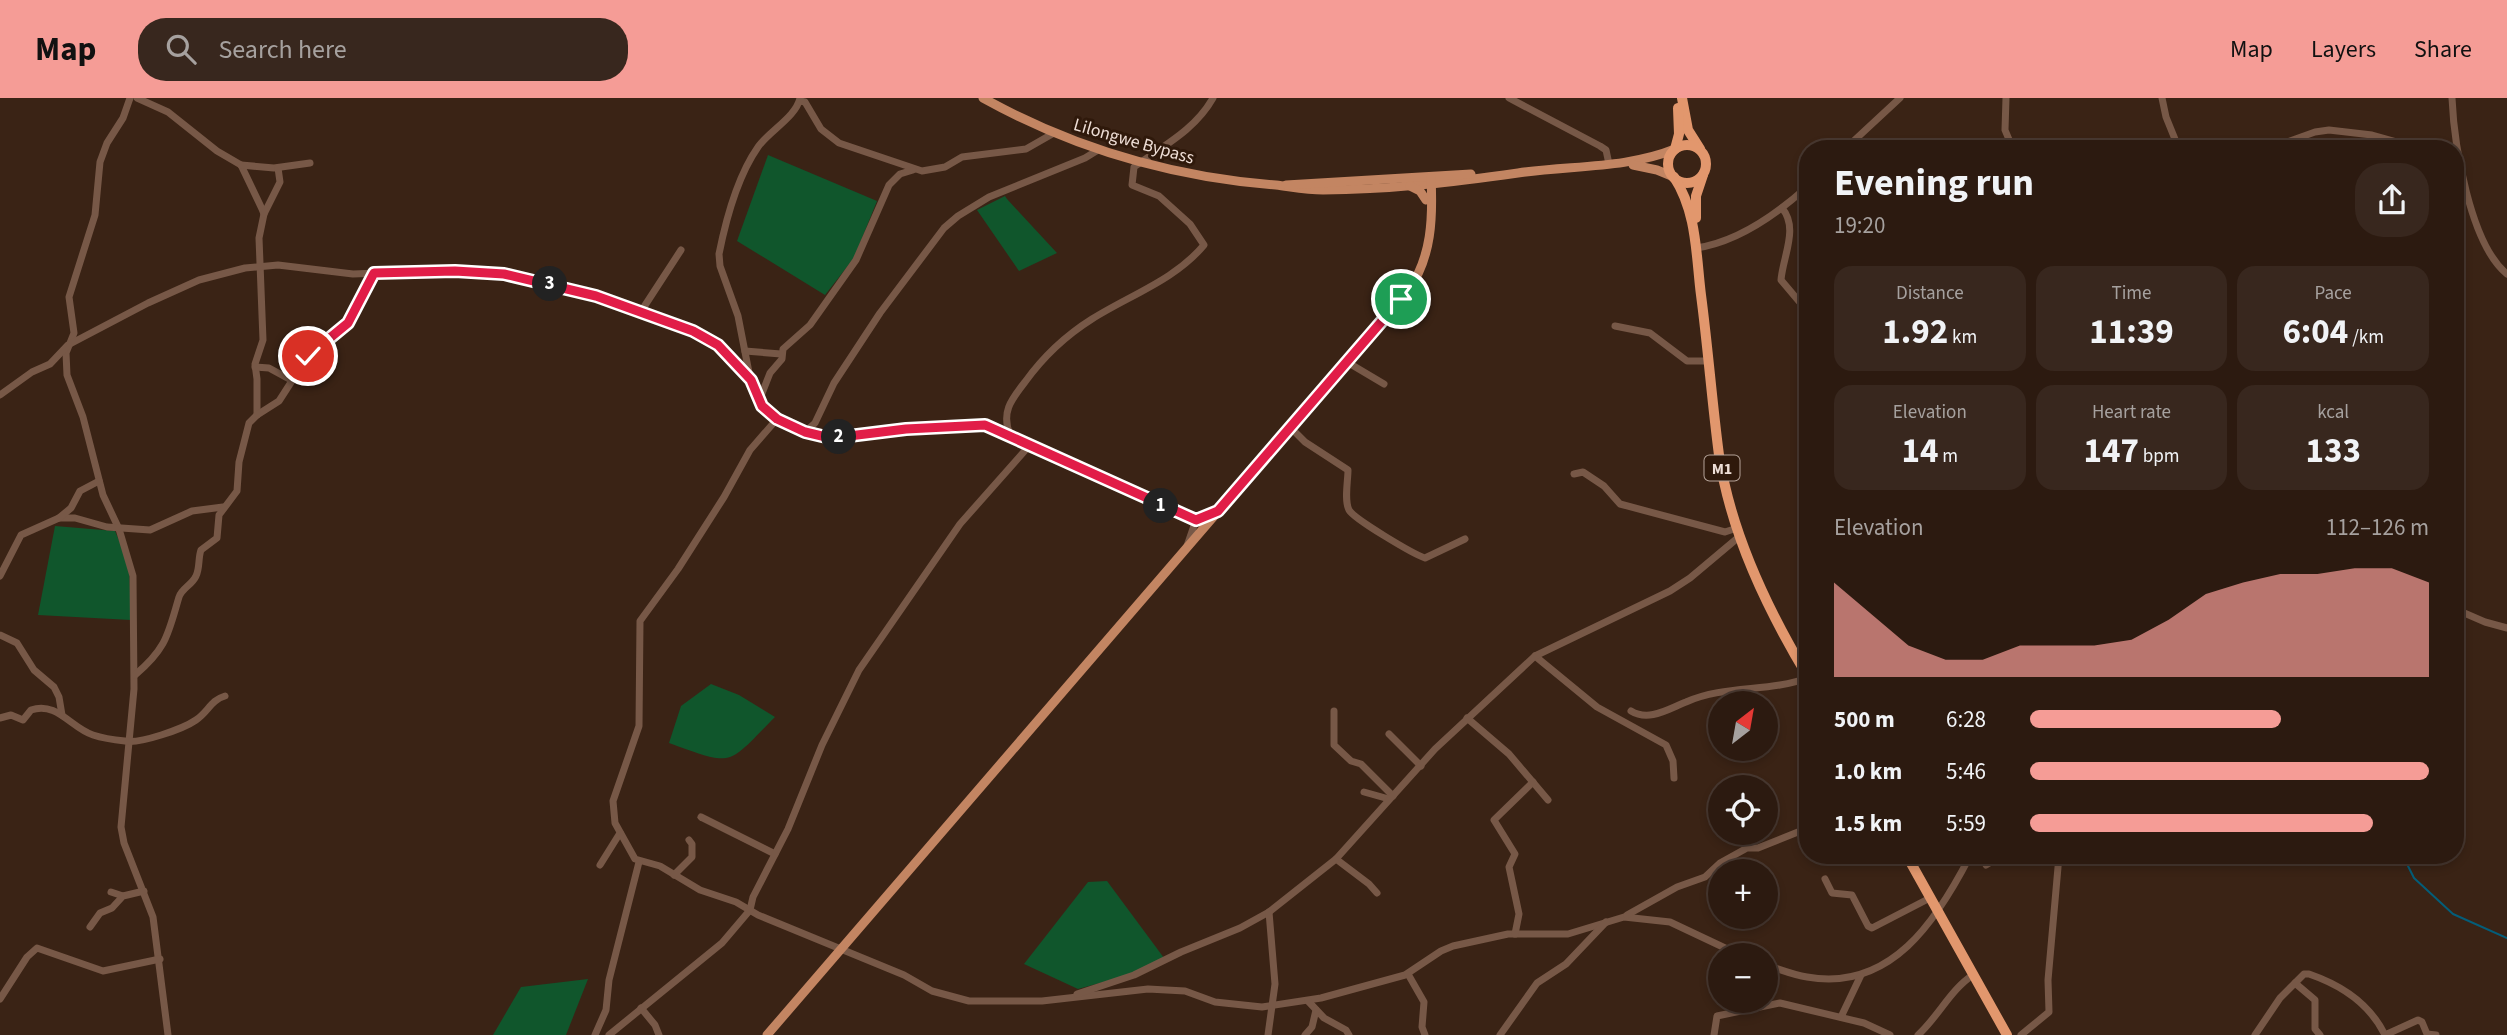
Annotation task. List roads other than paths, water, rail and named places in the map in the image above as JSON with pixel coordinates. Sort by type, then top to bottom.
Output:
[{"type":"highway","name":"M1","points":[[1680,98],[1679,134],[1668,165],[1687,199],[1696,246],[1721,465],[1739,532],[1766,600],[1799,660]]},
{"type":"highway","name":"M1","points":[[1680,98],[1688,130],[1706,163],[1696,196],[1696,246]]},
{"type":"highway","points":[[1675,149],[1688,145],[1701,151]]},
{"type":"highway","points":[[1674,177],[1689,183],[1703,175]]},
{"type":"highway","points":[[1911,864],[2007,1035]]},
{"type":"main road","name":"Lilongwe Bypass","points":[[983,98],[1054,133],[1139,163],[1210,178],[1321,190],[1406,186],[1428,181],[1613,164],[1648,159],[1675,149]]},
{"type":"main road","name":"Lilongwe Bypass","points":[[1613,164],[1645,166],[1674,177]]},
{"type":"main road","name":"Lilongwe Bypass","points":[[1284,186],[1295,183],[1460,181],[1517,173]]},
{"type":"main road","points":[[767,1035],[1414,281],[1423,263],[1430,234],[1428,181]]},
{"type":"main road","points":[[1429,200],[1440,188],[1460,181]]},
{"type":"main road","points":[[1406,186],[1417,189],[1429,200]]},
{"type":"street","points":[[130,98],[100,162],[95,215],[69,297],[74,333],[66,353],[67,375],[83,417],[106,503],[119,528],[133,576],[135,675],[121,827],[124,843],[153,918],[168,1035]]},
{"type":"street","points":[[137,98],[168,112],[217,151],[241,165],[278,168],[310,163]]},
{"type":"street","points":[[1010,435],[1006,416],[1008,405],[1045,356],[1092,319],[1159,283],[1204,245],[1176,209],[1154,192],[1138,190],[1132,185],[1134,167],[1190,127],[1205,112],[1213,98]]},
{"type":"street","points":[[1508,98],[1600,146],[1606,150],[1613,164]]},
{"type":"street","points":[[1855,140],[1900,98]]},
{"type":"street","points":[[2006,98],[2005,130],[2009,140]]},
{"type":"street","points":[[2162,98],[2175,140]]},
{"type":"street","points":[[2452,98],[2455,140]]},
{"type":"street","points":[[1054,133],[1026,149],[962,158],[951,165],[931,171],[913,170],[839,143],[821,129],[805,102],[800,99],[759,145],[747,165],[721,243],[720,266],[734,302],[751,380],[759,401],[777,419],[805,432],[826,437],[980,425],[1010,435],[1028,446],[1196,520],[1218,511]]},
{"type":"street","points":[[2294,140],[2329,130],[2390,140]]},
{"type":"street","points":[[805,432],[815,423],[834,383],[880,313],[944,228],[989,197],[1085,158],[1098,150]]},
{"type":"street","points":[[241,165],[264,214]]},
{"type":"street","points":[[257,415],[255,367],[263,340],[259,238],[264,214],[280,182],[278,168]]},
{"type":"street","points":[[759,401],[770,373],[782,359],[781,354],[788,342],[810,325],[856,260],[889,184],[900,174],[913,170]]},
{"type":"street","points":[[2464,182],[2488,253],[2507,274]]},
{"type":"street","points":[[1696,246],[1713,246],[1750,228],[1799,194]]},
{"type":"street","points":[[1782,208],[1788,217],[1789,234],[1781,280],[1799,301]]},
{"type":"street","points":[[640,313],[681,250]]},
{"type":"street","points":[[0,395],[32,372],[50,365],[68,345],[195,282],[245,268],[260,269],[278,265],[353,274],[455,271],[504,274],[596,296],[708,339],[726,353],[751,380]]},
{"type":"street","points":[[135,675],[158,654],[172,627],[179,596],[196,577],[201,550],[217,538],[219,515],[236,495],[242,449],[249,424],[257,415],[279,401],[308,356],[348,323],[374,273]]},
{"type":"street","points":[[1615,326],[1650,333],[1687,361],[1708,361]]},
{"type":"street","points":[[745,351],[781,354]]},
{"type":"street","points":[[1347,362],[1384,384]]},
{"type":"street","points":[[255,367],[269,368],[291,380]]},
{"type":"street","points":[[777,419],[750,450],[678,569],[640,621],[639,726],[613,801],[615,823],[632,856],[639,862],[660,866],[700,890],[904,975],[932,991],[959,999],[996,1002],[1042,1001],[1148,989],[1185,991],[1215,1002],[1242,1006],[1308,1001],[1408,974],[1446,948],[1515,934],[1568,934],[1624,917],[1678,887],[1705,877],[1720,863],[1747,848],[1758,848],[1799,832]]},
{"type":"street","points":[[1290,428],[1305,442],[1348,470],[1347,506],[1354,516],[1425,558],[1465,539]]},
{"type":"street","points":[[609,1035],[722,943],[750,910],[753,897],[775,854],[822,745],[859,670],[960,524],[1028,446]]},
{"type":"street","points":[[1574,474],[1583,472],[1604,486],[1620,504],[1725,533],[1739,532]]},
{"type":"street","points":[[0,576],[21,535],[59,518],[71,508],[80,491],[99,481]]},
{"type":"street","points":[[59,518],[150,530],[192,510],[224,507]]},
{"type":"street","points":[[1185,550],[1196,520]]},
{"type":"street","points":[[1073,996],[1134,975],[1241,928],[1269,912],[1336,859],[1467,718],[1535,656],[1670,591],[1739,532]]},
{"type":"street","points":[[2464,613],[2507,628]]},
{"type":"street","points":[[0,635],[17,643],[41,678],[57,690],[62,715]]},
{"type":"street","points":[[1535,656],[1589,701],[1666,745],[1673,761],[1674,778]]},
{"type":"street","points":[[1630,710],[1639,715],[1652,715],[1718,693],[1784,686],[1799,680]]},
{"type":"street","points":[[0,718],[10,715],[23,720],[31,710],[43,708],[62,715],[91,735],[129,741],[183,727],[200,717],[216,699],[225,696]]},
{"type":"street","points":[[1334,711],[1334,745],[1351,761],[1360,764],[1391,798]]},
{"type":"street","points":[[1467,718],[1509,754],[1548,800]]},
{"type":"street","points":[[1389,734],[1421,766]]},
{"type":"street","points":[[1515,934],[1519,914],[1509,867],[1515,854],[1494,820],[1533,782]]},
{"type":"street","points":[[1364,792],[1391,798]]},
{"type":"street","points":[[701,817],[775,854]]},
{"type":"street","points":[[600,865],[620,833]]},
{"type":"street","points":[[674,875],[692,857],[692,844],[689,840]]},
{"type":"street","points":[[1336,859],[1377,893]]},
{"type":"street","points":[[595,1035],[606,1010],[609,980],[639,862]]},
{"type":"street","points":[[1778,969],[1805,977],[1861,975],[1894,958],[1924,932],[1965,864]]},
{"type":"street","points":[[2021,1035],[2049,1012],[2048,980],[2058,864]]},
{"type":"street","points":[[1825,879],[1832,893],[1852,895],[1868,926],[1872,928],[1930,898]]},
{"type":"street","points":[[111,892],[123,896],[144,891]]},
{"type":"street","points":[[90,927],[100,913],[112,908],[123,896]]},
{"type":"street","points":[[1268,1035],[1275,984],[1269,912]]},
{"type":"street","points":[[1624,917],[1670,922],[1714,943]]},
{"type":"street","points":[[1500,1035],[1535,985],[1566,964],[1607,922]]},
{"type":"street","points":[[0,999],[27,957],[37,948],[103,971],[160,959]]},
{"type":"street","points":[[1408,974],[1424,1002],[1422,1027],[1425,1035]]},
{"type":"street","points":[[2255,1035],[2280,998],[2304,974],[2358,998],[2374,1016],[2385,1035],[2418,1020],[2422,1022],[2427,1034],[2435,1035]]},
{"type":"street","points":[[1842,1017],[1861,975]]},
{"type":"street","points":[[1918,1035],[1942,1010],[1963,982],[1973,975]]},
{"type":"street","points":[[2295,983],[2315,1000],[2315,1029],[2320,1035]]},
{"type":"street","points":[[1308,1001],[1349,1035]]},
{"type":"street","points":[[1714,1035],[1717,1016],[1769,1004],[1787,1004],[1842,1017],[1873,1026],[1890,1035]]},
{"type":"street","points":[[641,1008],[655,1025],[659,1035]]},
{"type":"street","points":[[1305,1035],[1312,1027],[1317,1010]]},
{"type":"waterway","points":[[2407,864],[2414,878],[2453,914],[2507,938]]}]
